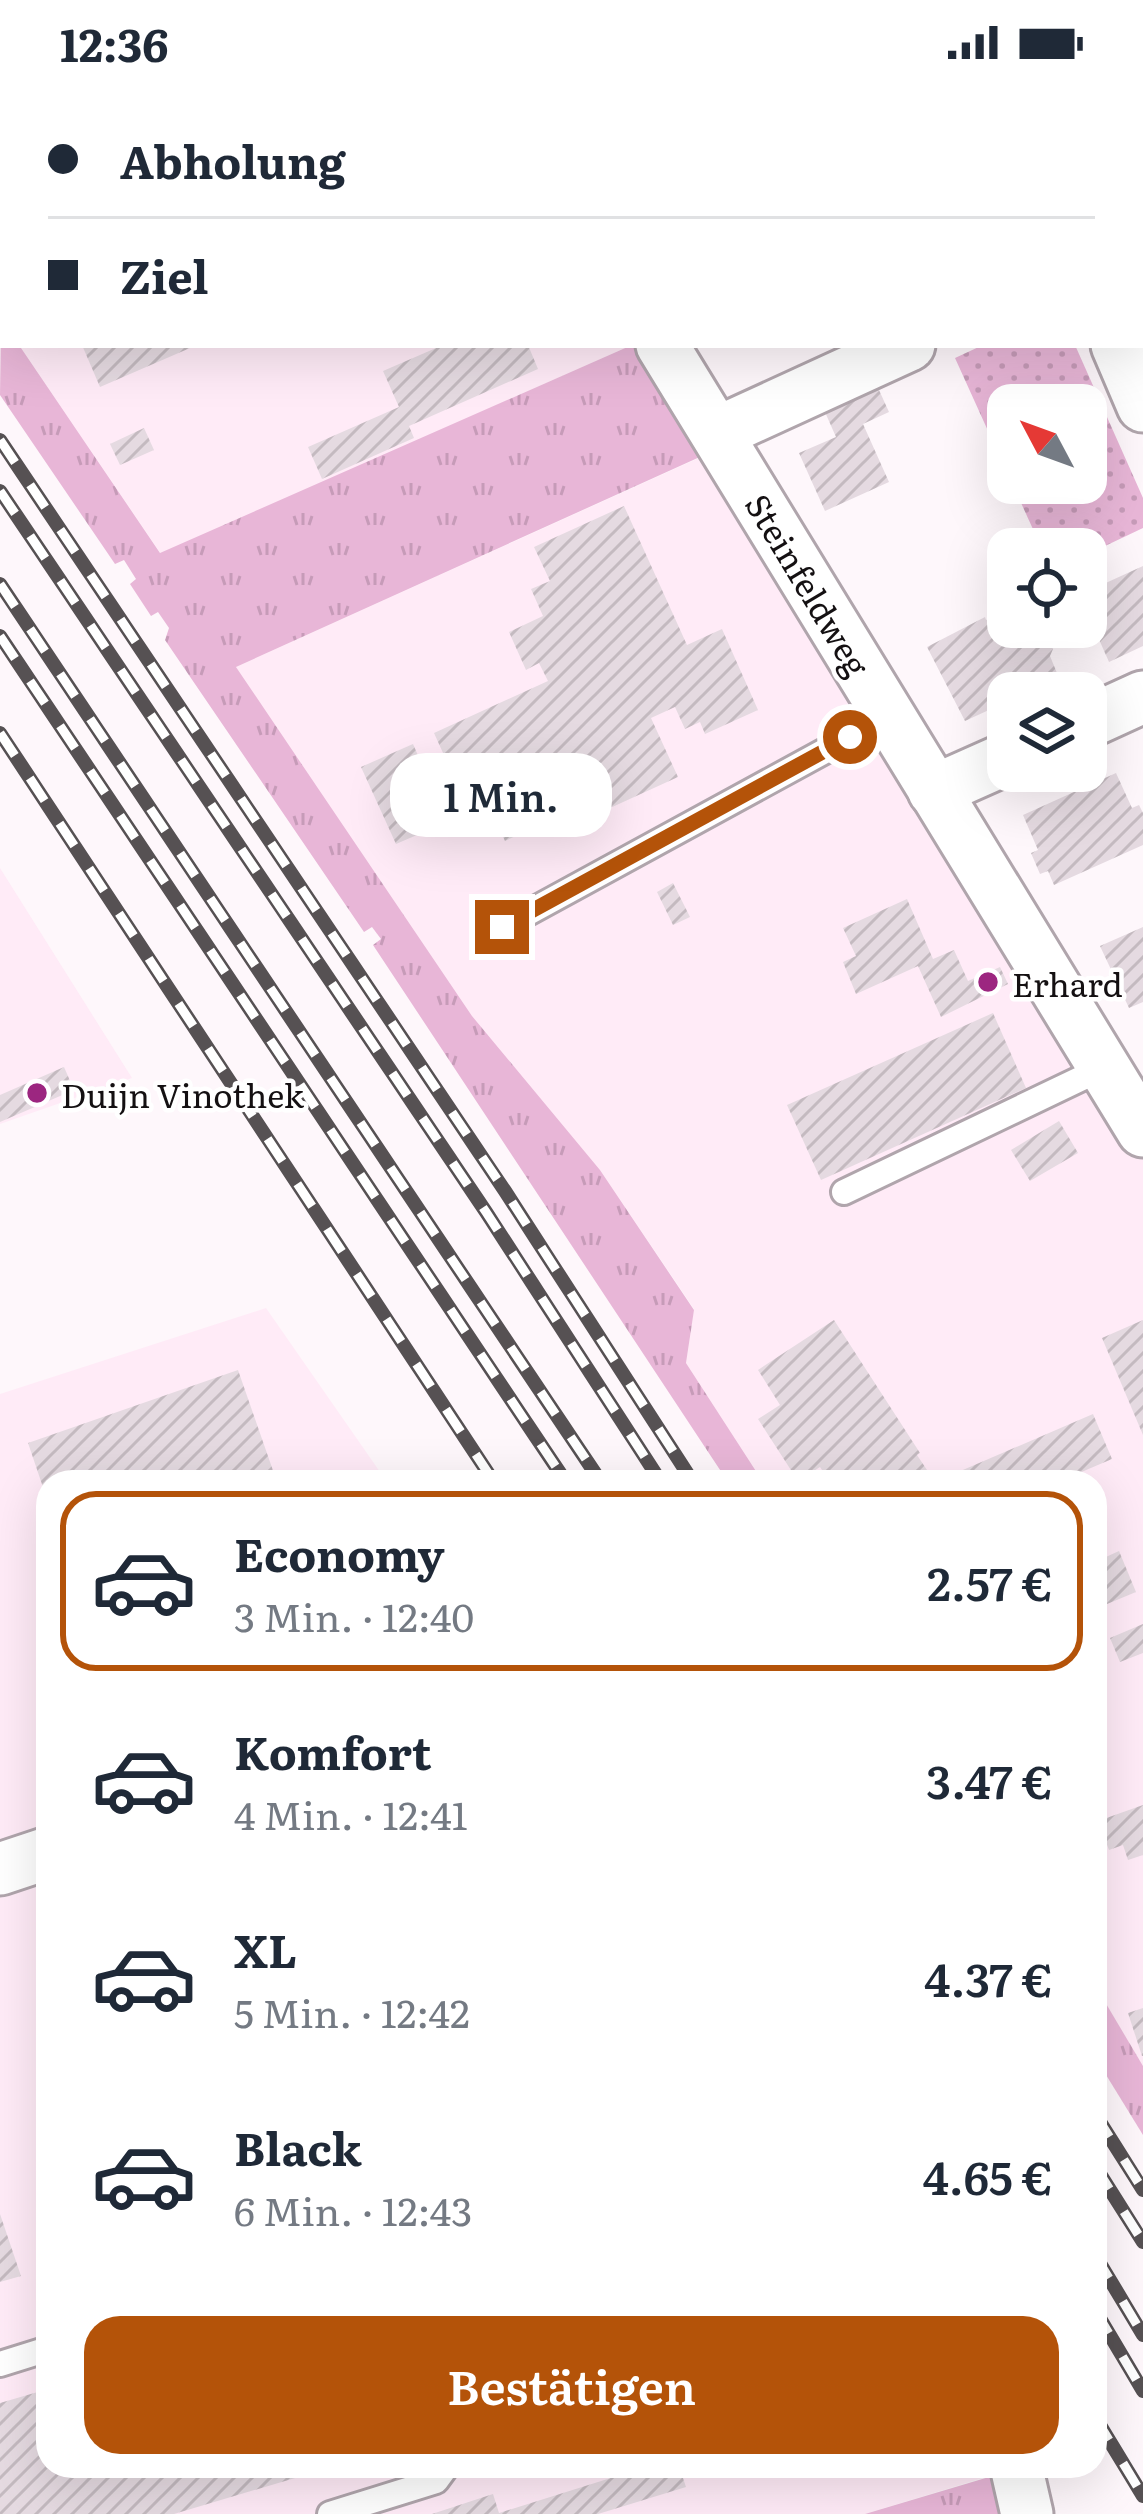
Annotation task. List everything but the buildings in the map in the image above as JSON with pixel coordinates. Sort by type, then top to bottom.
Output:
[{"type":"street","name":"Steinfeldweg","points":[[664,348],[1143,1131]]},
{"type":"street","points":[[717,433],[902,348]]},
{"type":"street","points":[[1118,348],[1143,406]]},
{"type":"street","points":[[1107,714],[1143,698]]},
{"type":"street","points":[[934,791],[987,767]]},
{"type":"street","points":[[0,1869],[36,1856]]},
{"type":"street","points":[[1019,2478],[1027,2514]]},
{"type":"lane","points":[[502,927],[889,716]]},
{"type":"lane","points":[[844,1192],[1102,1068]]},
{"type":"lane","points":[[0,2364],[36,2353]]},
{"type":"lane","points":[[330,2514],[438,2478]]},
{"type":"shaded area","points":[[21,348],[625,348],[161,554]]},
{"type":"shaded area","points":[[637,348],[686,348],[1143,1103],[1143,2066],[1107,2005],[1107,1470],[755,1470],[686,1363],[694,1309],[600,1170],[472,1016],[236,667],[701,457]]},
{"type":"shaded area","points":[[0,868],[132,1078],[0,1124]]},
{"type":"shaded area","points":[[266,1308],[379,1470],[36,1470],[36,2478],[983,2478],[865,2514],[0,2514],[0,1394]]},
{"type":"green space","points":[[1,348],[21,348],[160,553],[634,348],[702,456],[236,667],[472,1016],[600,1170],[694,1310],[686,1363],[755,1470],[720,1470],[373,945],[381,939],[372,927],[364,932],[165,640],[169,628],[158,612],[151,616],[130,584],[136,579],[124,560],[115,564],[0,395]]},
{"type":"green space","points":[[977,348],[1076,348],[1092,384],[987,384],[987,429],[955,358]]},
{"type":"green space","points":[[1107,417],[1143,498],[1143,528],[1107,545],[1107,528],[1032,528],[1022,504],[1107,504]]},
{"type":"green space","points":[[1107,2005],[1143,2066],[1143,2135],[1107,2076]]},
{"type":"green space","points":[[986,2478],[1000,2478],[1007,2514],[865,2514]]},
{"type":"railway","points":[[0,440],[505,1191],[685,1470]]},
{"type":"railway","points":[[0,491],[486,1212],[653,1470]]},
{"type":"railway","points":[[0,584],[593,1470]]},
{"type":"railway","points":[[0,636],[558,1470]]},
{"type":"railway","points":[[0,733],[486,1470]]},
{"type":"railway","points":[[1107,2133],[1143,2190]]},
{"type":"railway","points":[[1107,2185],[1143,2242]]},
{"type":"railway","points":[[1107,2275],[1143,2335]]},
{"type":"railway","points":[[1107,2330],[1143,2391]]},
{"type":"railway","points":[[1107,2437],[1143,2496]]},
{"type":"place","name":"Erhard","points":[[988,982]]},
{"type":"place","name":"Duijn Vinothek","points":[[37,1093]]},
{"type":"route","points":[[502,927],[850,737]]}]
